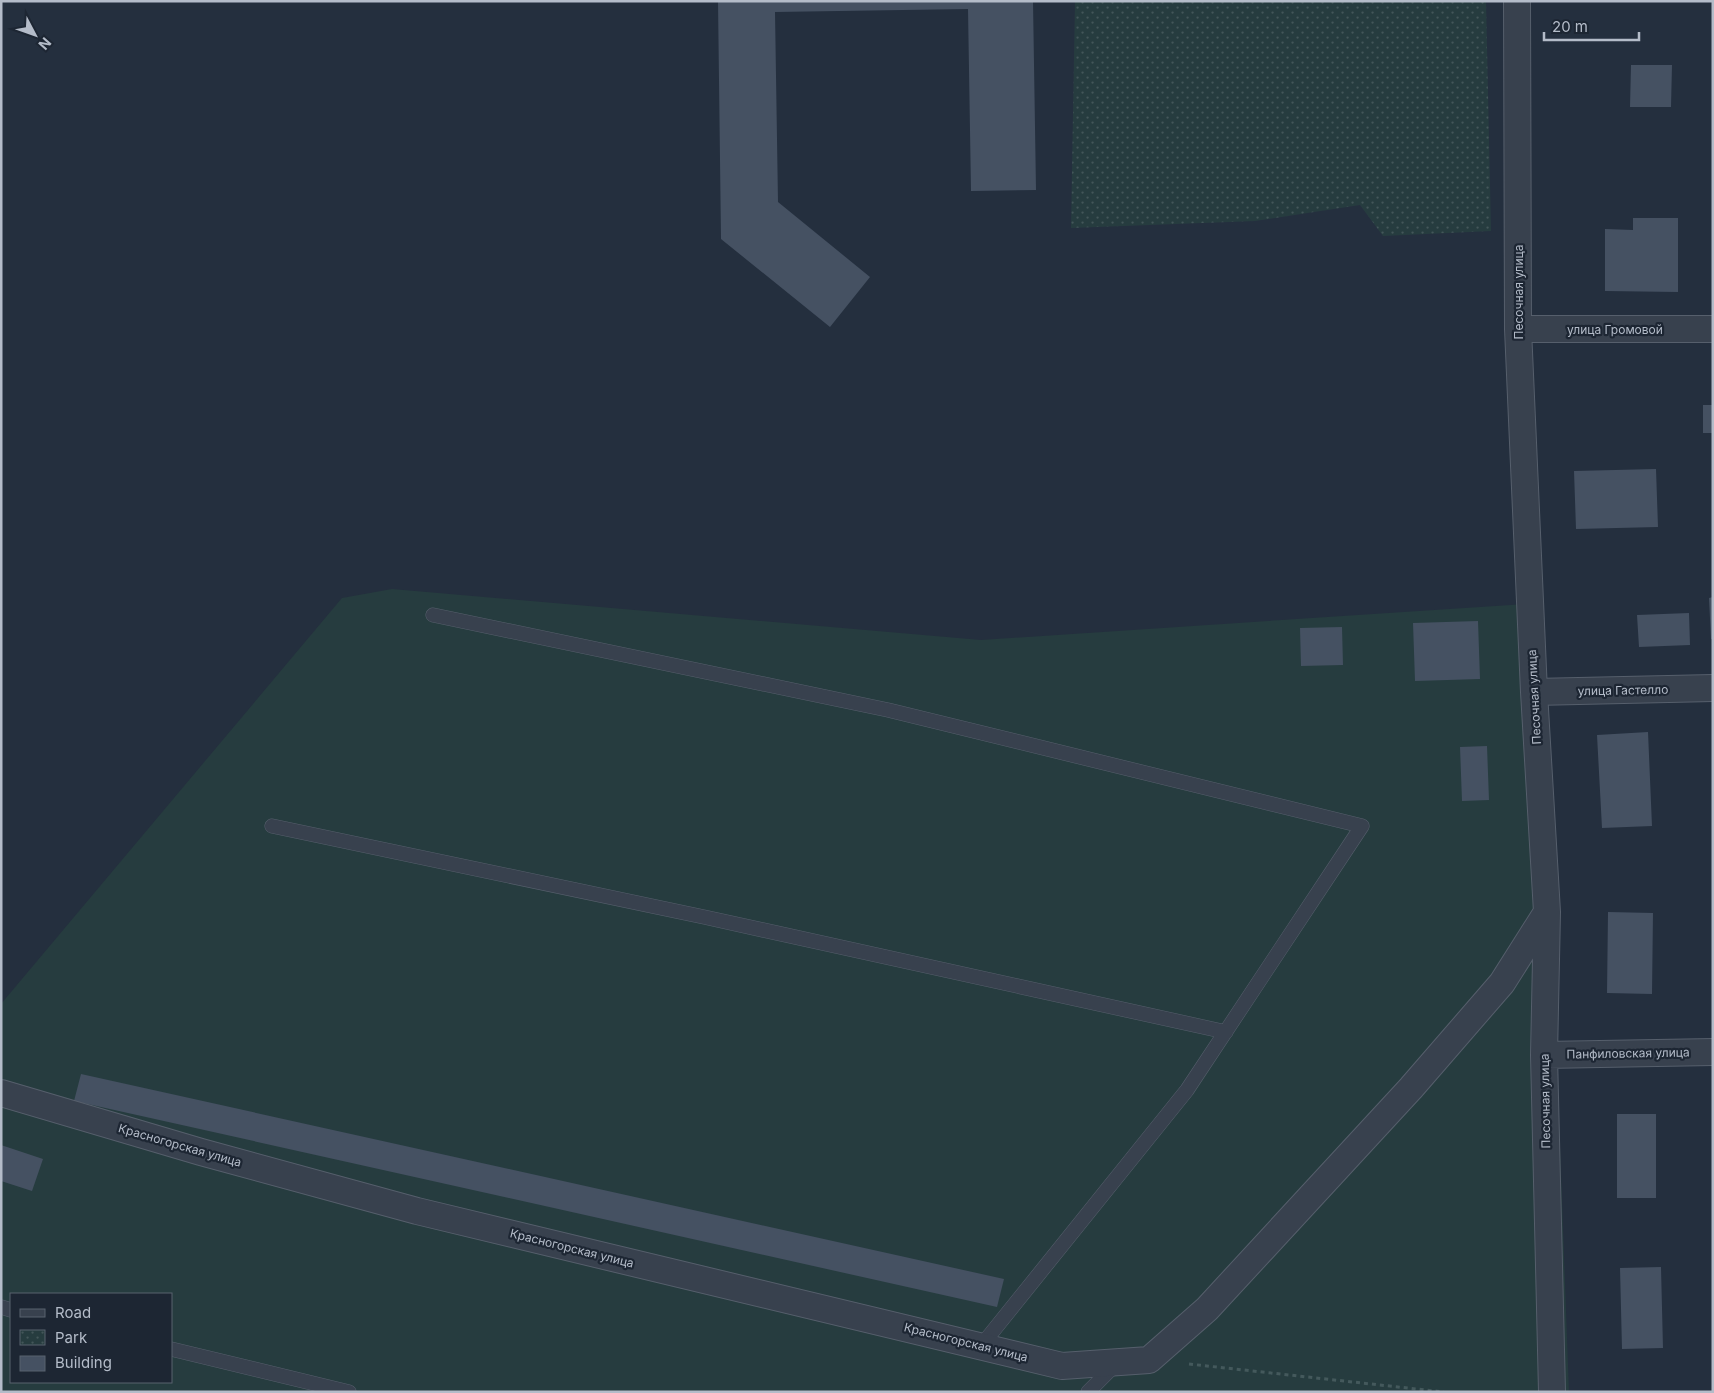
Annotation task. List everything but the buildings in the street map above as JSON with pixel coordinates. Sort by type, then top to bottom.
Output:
[{"type":"street","name":"Песочная улица","points":[[1517,1],[1518,329],[1534,692],[1547,912],[1544,1055],[1552,1392]]},
{"type":"street","name":"улица Громовой","points":[[1518,329],[1713,329]]},
{"type":"street","name":"улица Гастелло","points":[[1534,692],[1713,688]]},
{"type":"street","points":[[1149,1360],[1207,1309],[1411,1088],[1502,983],[1547,912]]},
{"type":"street","name":"Панфиловская улица","points":[[1544,1055],[1713,1052]]},
{"type":"street","name":"Красногорская улица","points":[[1,1093],[201,1152],[418,1211],[1062,1366],[1149,1360]]},
{"type":"lane","points":[[433,615],[888,710],[1362,826],[1187,1090],[981,1346]]},
{"type":"lane","points":[[272,826],[704,917],[1226,1032]]},
{"type":"lane","points":[[172,1349],[349,1392]]},
{"type":"lane","points":[[1088,1392],[1118,1362]]},
{"type":"path","points":[[1149,1360],[1444,1392]]},
{"type":"green space","points":[[1075,1],[1486,1],[1491,231],[1383,236],[1360,205],[1255,221],[1071,228]]},
{"type":"green space","points":[[392,589],[981,640],[1540,603],[1569,1392],[1,1392],[1,1004],[342,598]]}]
